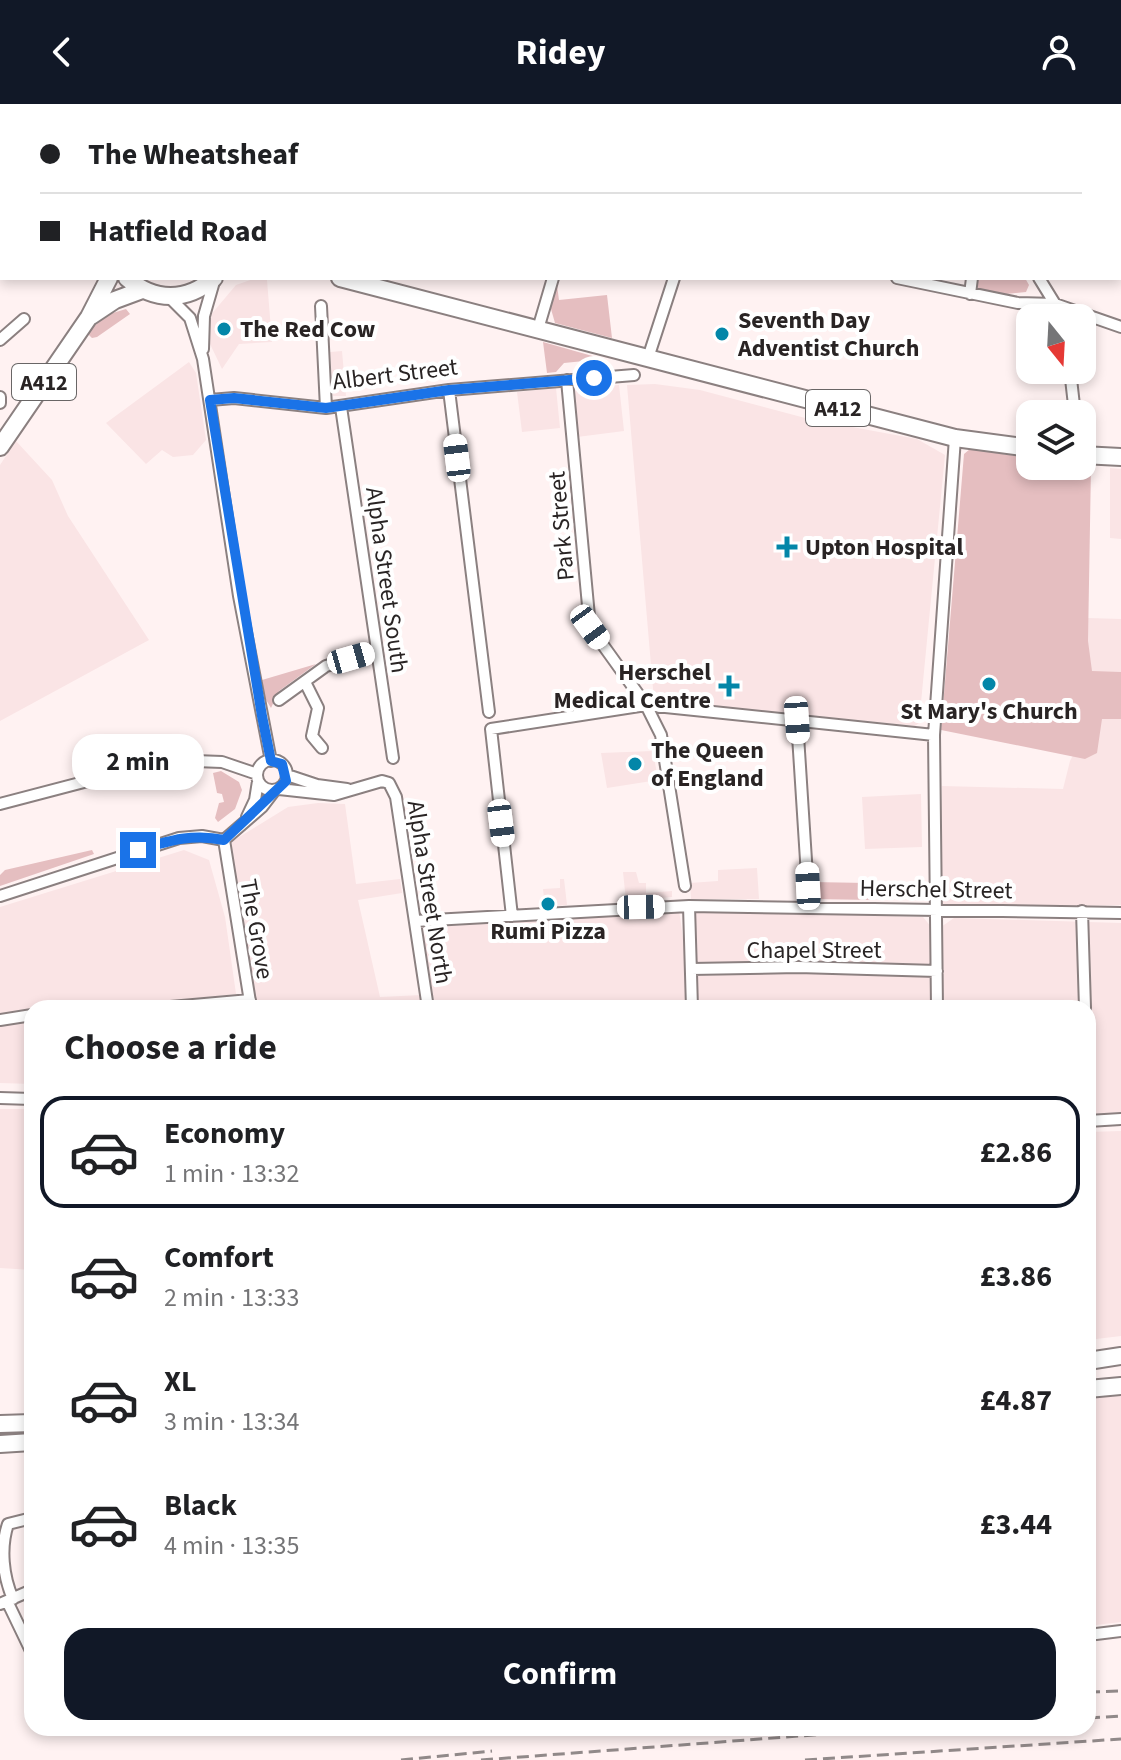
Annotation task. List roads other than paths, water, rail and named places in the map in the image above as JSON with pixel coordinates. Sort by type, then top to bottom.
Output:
[{"type":"main road","name":"A412","points":[[0,447],[89,317],[108,280]]},
{"type":"main road","points":[[130,280],[142,290],[169,297],[203,288],[213,280]]},
{"type":"main road","name":"A412","points":[[348,280],[955,438],[1016,446]]},
{"type":"main road","name":"A412","points":[[89,317],[115,300],[142,290]]},
{"type":"main road","points":[[1096,456],[1121,457]]},
{"type":"main road","points":[[1096,1360],[1121,1356]]},
{"type":"main road","points":[[1096,1361],[1121,1362]]},
{"type":"main road","points":[[1096,1388],[1121,1386]]},
{"type":"main road","points":[[0,1424],[24,1423]]},
{"type":"main road","points":[[0,1444],[24,1442]]},
{"type":"street","points":[[203,359],[204,316],[214,280]]},
{"type":"street","points":[[538,329],[552,280]]},
{"type":"street","points":[[648,358],[673,280]]},
{"type":"street","points":[[906,280],[1018,303],[1055,304]]},
{"type":"street","points":[[970,294],[972,280]]},
{"type":"street","points":[[1040,280],[1055,304]]},
{"type":"street","points":[[169,297],[190,318],[203,359],[239,596],[271,761]]},
{"type":"street","points":[[321,306],[326,408]]},
{"type":"street","points":[[1096,318],[1121,327]]},
{"type":"street","points":[[0,340],[24,319]]},
{"type":"street","name":"Albert Street","points":[[210,400],[234,398],[326,408],[449,390],[634,375]]},
{"type":"street","name":"Park Street","points":[[567,380],[590,627],[646,705],[661,735],[685,886]]},
{"type":"street","points":[[449,390],[489,712]]},
{"type":"street","points":[[0,397],[0,403]]},
{"type":"street","name":"Alpha Street South","points":[[341,407],[393,758]]},
{"type":"street","points":[[937,1000],[934,735],[955,438]]},
{"type":"street","points":[[279,700],[326,666],[377,651]]},
{"type":"street","points":[[305,682],[318,708],[312,736],[322,748]]},
{"type":"street","points":[[512,916],[491,729],[646,705],[934,735]]},
{"type":"street","points":[[797,720],[809,907]]},
{"type":"street","points":[[0,804],[168,760],[222,762],[258,777],[262,786],[277,789],[334,795],[353,790]]},
{"type":"street","points":[[246,819],[255,800],[259,767],[271,761],[282,764],[287,775],[317,785],[353,790]]},
{"type":"street","points":[[0,896],[179,838],[202,836],[224,840],[262,807],[287,775]]},
{"type":"street","name":"Alpha Street North","points":[[353,790],[382,781],[389,783],[396,797],[427,1000]]},
{"type":"street","name":"The Grove","points":[[224,840],[249,1000]]},
{"type":"street","points":[[689,906],[692,1000]]},
{"type":"street","name":"Herschel Street","points":[[415,921],[689,906],[1121,913]]},
{"type":"street","points":[[1082,911],[1085,1000]]},
{"type":"street","name":"Chapel Street","points":[[691,969],[798,967],[937,971]]},
{"type":"street","points":[[0,1020],[24,1016]]},
{"type":"street","points":[[0,1098],[24,1099]]},
{"type":"street","points":[[1096,1121],[1121,1119]]},
{"type":"street","points":[[24,1520],[8,1524],[4,1537],[7,1601],[24,1636]]},
{"type":"street","points":[[1096,1634],[1121,1631]]},
{"type":"railway","points":[[1096,1692],[1121,1691]]},
{"type":"railway","points":[[1096,1718],[1121,1716]]},
{"type":"railway","points":[[481,1760],[800,1736]]},
{"type":"railway","points":[[805,1760],[1121,1739]]},
{"type":"railway","points":[[401,1760],[492,1751]]},
{"type":"place","name":"The Red Cow","points":[[224,329]]},
{"type":"place","name":"Seventh Day Adventist Church","points":[[722,334]]},
{"type":"place","name":"Upton Hospital","points":[[787,547]]},
{"type":"place","name":"St Mary's Church","points":[[989,684]]},
{"type":"place","name":"Herschel Medical Centre","points":[[729,686]]},
{"type":"place","name":"The Queen of England","points":[[635,764]]},
{"type":"place","name":"Rumi Pizza","points":[[548,904]]}]
